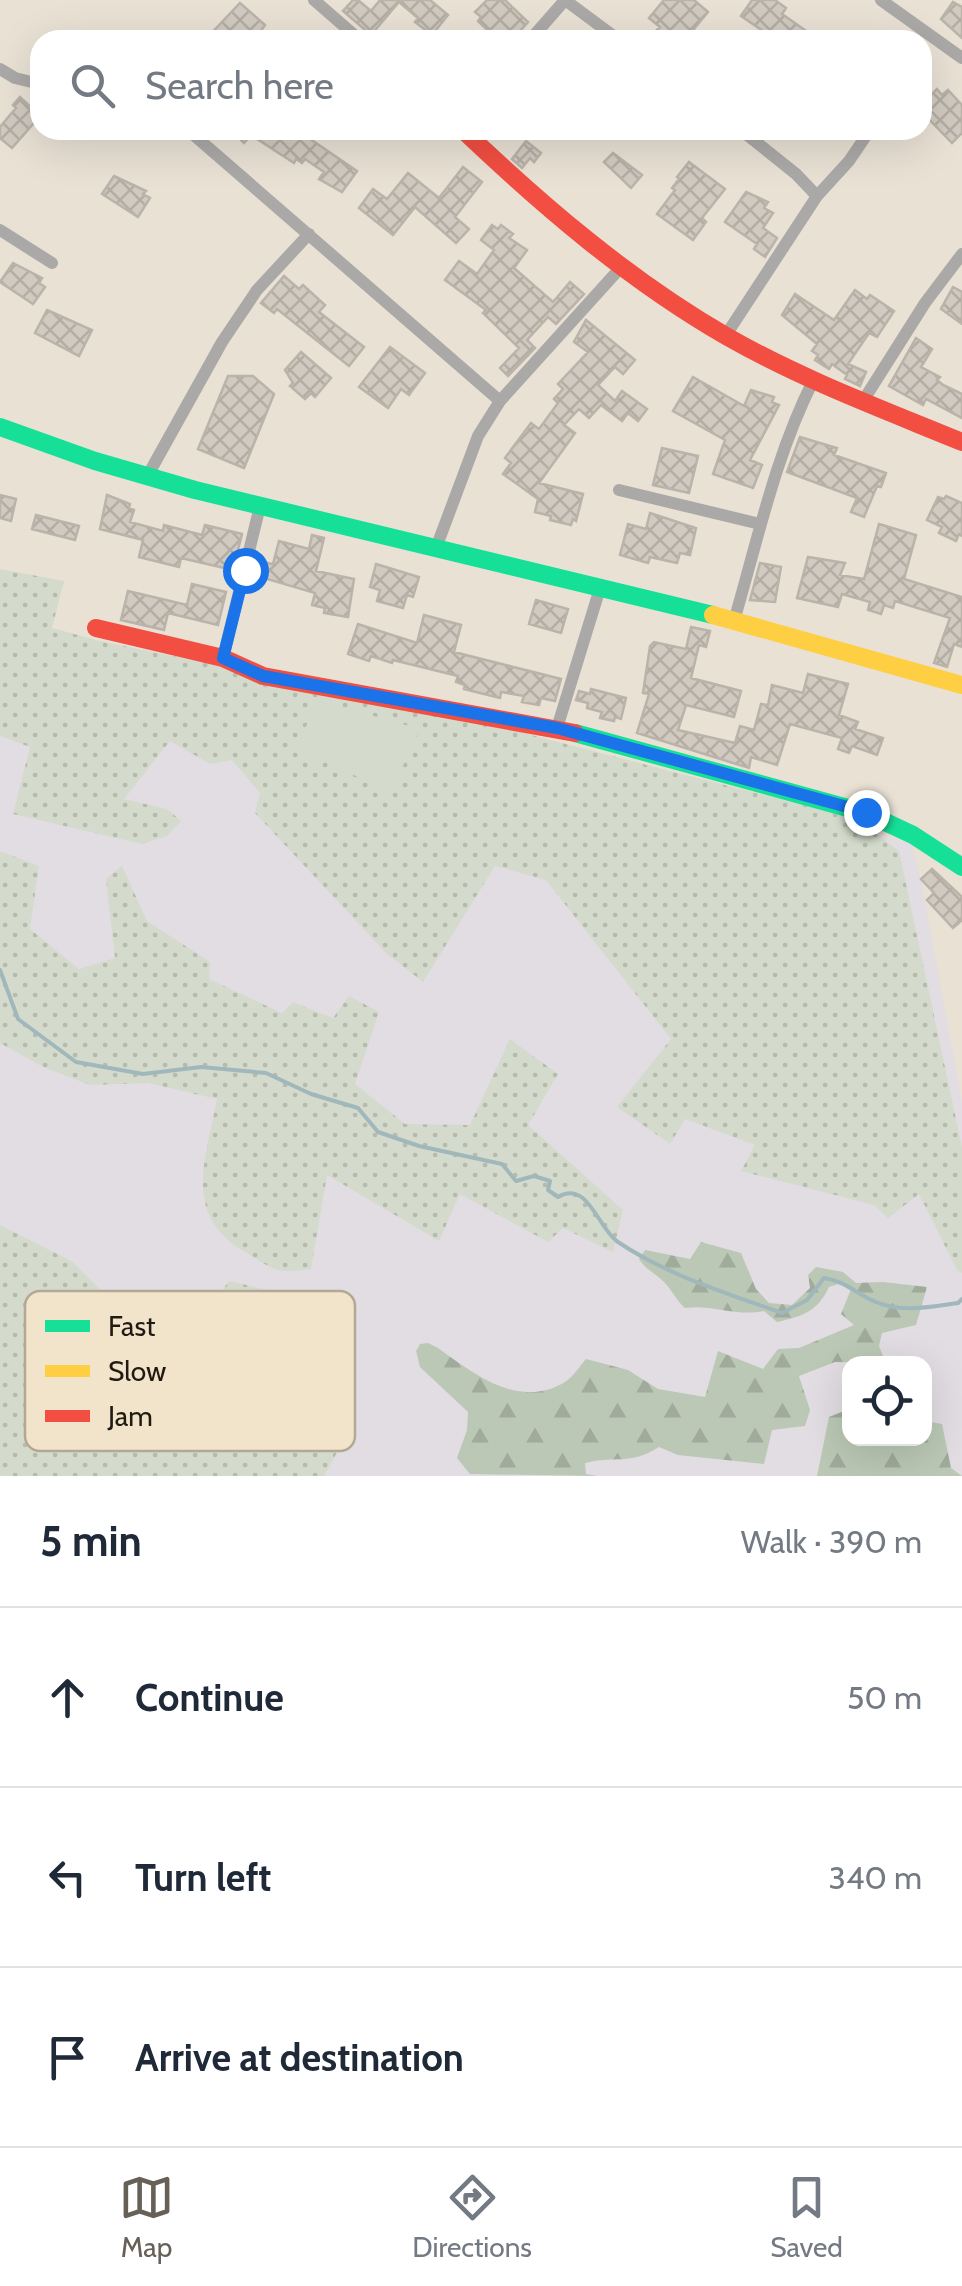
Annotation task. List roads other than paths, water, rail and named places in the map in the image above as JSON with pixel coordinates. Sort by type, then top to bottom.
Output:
[{"type":"street","points":[[539,30],[565,0],[606,30]]},
{"type":"street","points":[[881,0],[924,30]]},
{"type":"street","points":[[318,1],[349,30]]},
{"type":"street","points":[[932,36],[962,58]]},
{"type":"street","points":[[0,68],[30,82]]},
{"type":"street","points":[[200,140],[500,400]]},
{"type":"street","points":[[474,140],[540,201],[623,266],[726,335],[814,379],[962,442]]},
{"type":"street","points":[[754,140],[817,196]]},
{"type":"street","points":[[726,335],[817,196],[863,140]]},
{"type":"street","points":[[0,230],[52,263]]},
{"type":"street","points":[[148,475],[222,342],[258,290],[309,234]]},
{"type":"street","points":[[864,401],[925,303],[962,254]]},
{"type":"street","points":[[436,548],[478,436],[500,400],[623,266]]},
{"type":"street","points":[[734,621],[794,418],[814,379]]},
{"type":"street","points":[[0,427],[85,457],[260,506],[601,586],[962,685]]},
{"type":"street","points":[[620,490],[760,524]]},
{"type":"street","points":[[223,658],[260,506]]},
{"type":"street","points":[[557,728],[601,586]]},
{"type":"street","points":[[96,628],[223,658],[263,676],[557,728],[866,812],[913,835],[962,867]]},
{"type":"waterway","points":[[0,970],[18,1019],[76,1062],[143,1074],[201,1067],[266,1073],[311,1094],[358,1108],[378,1132],[419,1146],[502,1164],[516,1181],[534,1176],[550,1181],[548,1190],[558,1197],[568,1193],[585,1200],[611,1236],[637,1254],[697,1282],[782,1313],[807,1300],[824,1278],[896,1307],[937,1306],[962,1299]]}]
